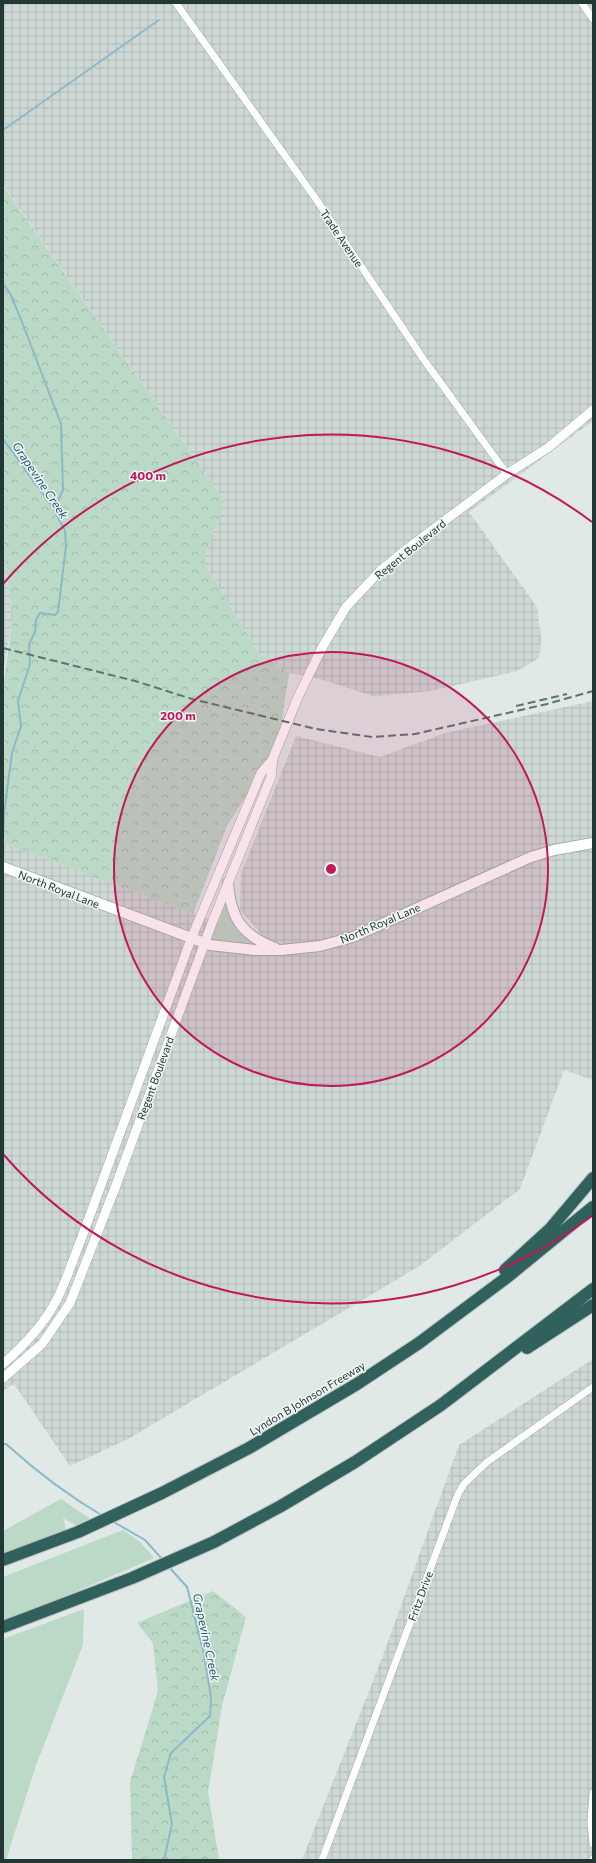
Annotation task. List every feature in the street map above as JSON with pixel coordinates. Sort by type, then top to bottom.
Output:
[{"type":"highway","points":[[419,1342],[522,1255],[550,1229],[593,1178]]},
{"type":"highway","name":"Lyndon B Johnson Freeway","points":[[3,1560],[78,1532],[162,1493],[249,1448],[357,1384],[419,1342],[538,1254],[593,1207]]},
{"type":"highway","points":[[441,1405],[593,1289]]},
{"type":"highway","points":[[3,1628],[132,1578],[214,1542],[281,1506],[355,1462],[593,1305]]},
{"type":"main road","name":"North Royal Lane","points":[[4,867],[191,939],[245,950],[281,950],[320,946],[353,937],[531,857],[554,850],[593,843]]},
{"type":"main road","points":[[228,883],[231,907],[240,926],[258,941],[281,950]]},
{"type":"street","name":"Trade Avenue","points":[[176,3],[316,199],[423,359],[507,474]]},
{"type":"street","points":[[582,3],[593,19]]},
{"type":"street","name":"Regent Boulevard","points":[[3,1378],[42,1344],[70,1303],[115,1188],[205,943],[271,777],[274,758],[298,697],[323,646],[346,607],[380,571],[507,474],[550,447],[593,410]]},
{"type":"street","name":"Regent Boulevard","points":[[3,1364],[32,1335],[52,1308],[62,1286],[92,1210],[191,939],[261,773],[274,758]]},
{"type":"street","name":"Fritz Drive","points":[[322,1860],[458,1494],[464,1484],[487,1462],[593,1386]]},
{"type":"street","points":[[593,1793],[591,1822],[593,1844]]},
{"type":"shaded area","points":[[3,3],[593,3],[593,421],[469,512],[537,607],[541,639],[539,658],[517,671],[431,691],[373,696],[320,679],[289,673],[258,652],[203,561],[225,501],[3,185]]},
{"type":"shaded area","points":[[3,554],[13,616],[3,672]]},
{"type":"shaded area","points":[[593,701],[593,1080],[564,1070],[520,1189],[418,1267],[128,1439],[70,1466],[14,1384],[3,1391],[3,843],[193,914],[262,935],[240,910],[241,874],[296,736],[380,757],[445,733]]},
{"type":"shaded area","points":[[593,1359],[593,1860],[302,1860],[382,1658],[459,1445]]},
{"type":"green space","points":[[3,186],[225,501],[203,561],[258,652],[289,673],[278,746],[227,826],[193,914],[3,843],[3,687],[13,616],[3,554]]},
{"type":"green space","points":[[227,902],[258,944],[232,942],[211,937],[224,904]]},
{"type":"green space","points":[[61,1499],[92,1520],[77,1526],[63,1518],[66,1530],[3,1554],[3,1531]]},
{"type":"green space","points":[[123,1530],[140,1542],[154,1558],[24,1614],[3,1620],[3,1577]]},
{"type":"green space","points":[[213,1591],[246,1617],[222,1706],[208,1792],[219,1860],[132,1860],[130,1782],[158,1691],[153,1643],[137,1623]]},
{"type":"green space","points":[[84,1609],[83,1645],[36,1765],[6,1860],[3,1860],[3,1639]]},
{"type":"waterway","points":[[3,130],[159,20]]},
{"type":"waterway","points":[[3,284],[10,293],[61,424],[63,490],[54,509]]},
{"type":"waterway","name":"Grapevine Creek","points":[[3,439],[54,509],[65,531],[66,546],[58,612],[55,615],[40,613],[36,620],[35,632],[29,644],[30,664],[18,701],[21,726],[12,753],[4,813],[3,841]]},
{"type":"waterway","name":"Grapevine Creek","points":[[3,1444],[6,1444],[41,1474],[103,1516]]},
{"type":"waterway","name":"Grapevine Creek","points":[[112,1521],[145,1540],[162,1559]]},
{"type":"waterway","name":"Grapevine Creek","points":[[164,1860],[172,1824],[164,1777],[171,1753],[210,1716],[211,1698],[204,1654],[187,1587],[169,1567]]},
{"type":"railway","points":[[3,648],[135,681],[192,699],[316,729],[372,737],[415,734],[547,704],[593,691]]},
{"type":"railway","points":[[516,706],[567,694]]}]
